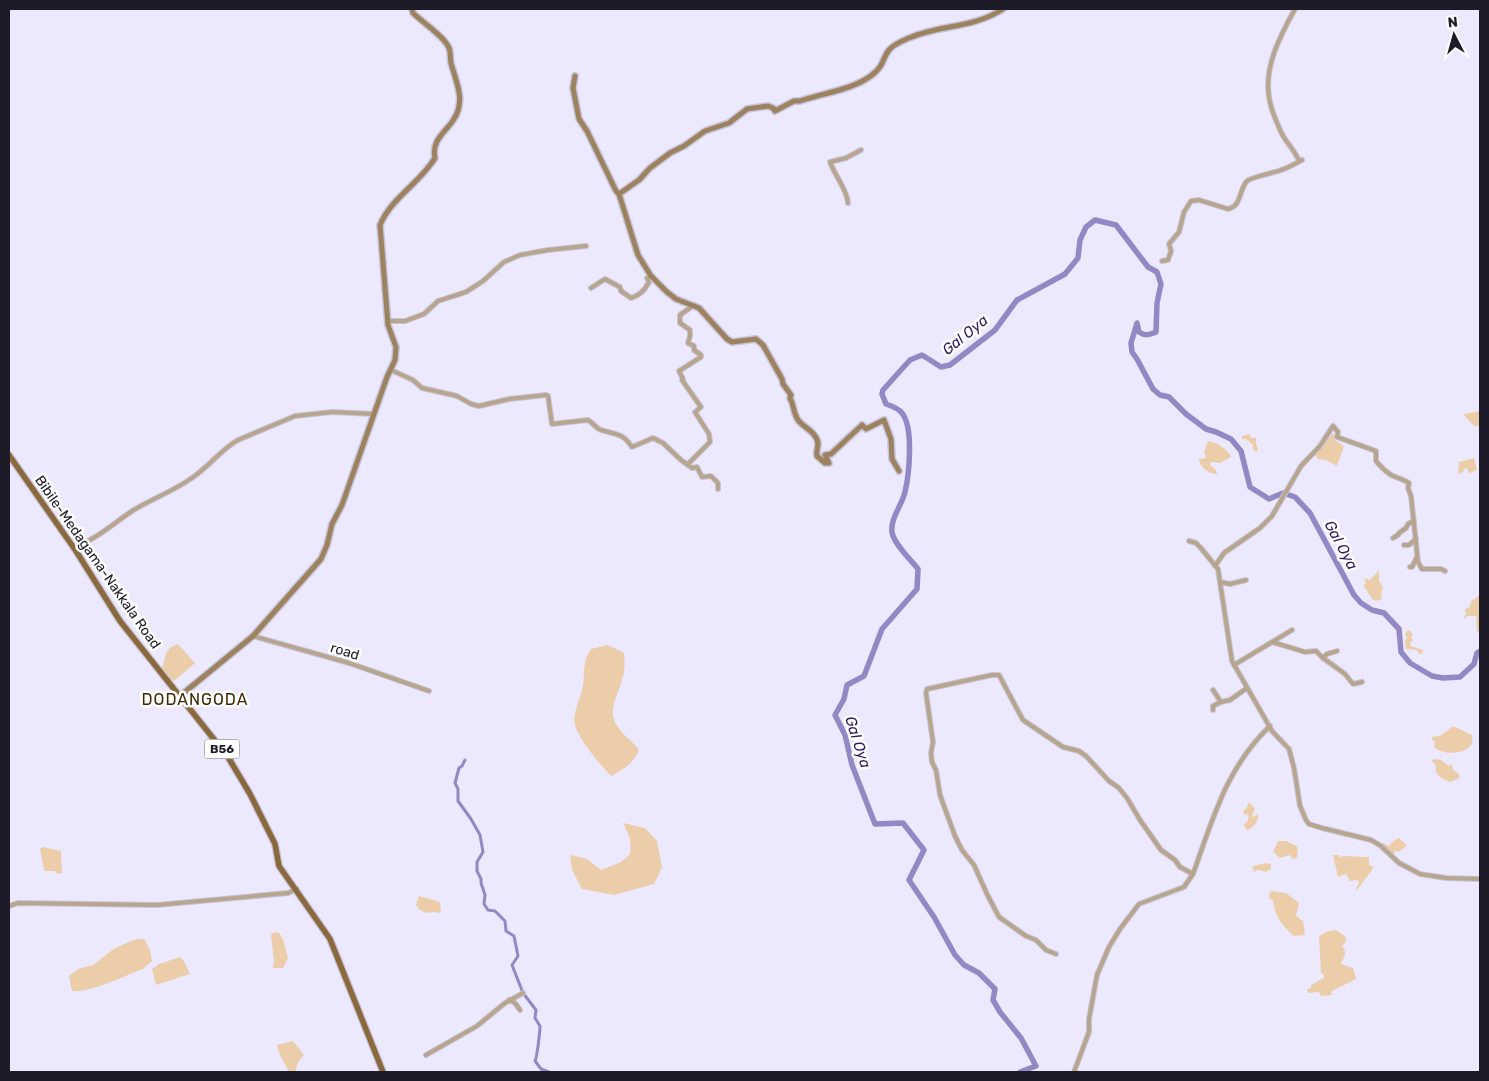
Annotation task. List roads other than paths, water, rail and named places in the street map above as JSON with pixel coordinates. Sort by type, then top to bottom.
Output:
[{"type":"main road","points":[[180,696],[254,636],[324,555],[332,524],[342,505],[395,360],[396,347],[388,321],[380,225],[387,213],[435,158],[433,149],[436,142],[456,116],[460,105],[460,90],[451,62],[449,47],[413,14],[412,9]]},
{"type":"main road","points":[[619,194],[639,180],[650,168],[670,153],[684,146],[705,131],[729,123],[747,109],[768,106],[775,111],[794,101],[800,101],[864,81],[882,66],[889,50],[896,45],[922,33],[990,18],[1003,9]]},
{"type":"main road","points":[[575,76],[572,88],[578,119],[619,194],[638,255],[651,276],[676,299],[698,308],[728,340],[732,342],[756,339],[763,345],[783,384],[791,395],[790,398],[794,403],[795,414],[799,422],[815,435],[818,444],[817,456],[825,463],[829,463],[826,455],[831,454],[862,425],[866,429],[884,420],[891,439],[892,458],[899,471]]},
{"type":"main road","name":"Bibile-Medagama-Nakkala Road","points":[[9,455],[74,548],[120,621],[228,757],[250,794],[275,844],[279,866],[297,889],[330,939],[383,1072]]},
{"type":"street","points":[[1162,261],[1168,260],[1171,251],[1169,244],[1179,232],[1184,212],[1191,202],[1199,200],[1228,209],[1232,208],[1238,201],[1246,182],[1301,161],[1282,135],[1268,93],[1268,79],[1272,61],[1281,35],[1295,9]]},
{"type":"street","points":[[848,203],[847,196],[830,162],[846,158],[861,150]]},
{"type":"street","points":[[388,321],[405,321],[424,314],[438,301],[466,292],[504,262],[520,255],[586,246]]},
{"type":"street","points":[[591,288],[605,279],[620,287],[621,291],[631,298],[639,296],[649,282],[647,278],[651,276]]},
{"type":"street","points":[[688,464],[710,442],[709,434],[695,412],[701,407],[682,380],[679,370],[701,358],[701,355],[694,350],[694,346],[688,343],[690,330],[680,323],[680,316],[694,305]]},
{"type":"street","points":[[391,370],[413,380],[422,388],[456,396],[479,406],[508,399],[546,395],[548,396],[552,424],[588,420],[599,429],[625,438],[632,447],[652,438],[663,444],[692,468],[697,467],[701,471],[702,477],[711,476],[718,483],[718,488]]},
{"type":"street","points":[[74,548],[106,530],[133,511],[180,486],[207,466],[229,445],[238,440],[295,416],[332,412],[374,414]]},
{"type":"street","points":[[1215,566],[1226,552],[1260,528],[1272,516],[1301,466],[1320,446],[1333,426],[1338,432],[1337,437],[1376,451],[1376,461],[1378,464],[1389,474],[1409,483],[1408,488],[1411,496],[1417,557],[1422,569],[1441,569],[1445,571]]},
{"type":"street","points":[[1393,538],[1398,536],[1408,524],[1414,521]]},
{"type":"street","points":[[1404,545],[1409,545],[1416,539]]},
{"type":"street","points":[[1189,541],[1196,543],[1218,569],[1232,661],[1272,731],[1289,749],[1300,806],[1303,816],[1309,824],[1371,840],[1409,870],[1420,874],[1446,878],[1480,879]]},
{"type":"street","points":[[1410,567],[1412,567],[1417,557]]},
{"type":"street","points":[[1220,582],[1230,584],[1246,580]]},
{"type":"street","points":[[1234,665],[1244,657],[1292,630]]},
{"type":"street","name":"road","points":[[254,636],[349,663],[429,690]]},
{"type":"street","points":[[1272,642],[1304,652],[1316,651],[1345,674],[1352,684],[1362,682]]},
{"type":"street","points":[[1323,658],[1327,654],[1337,651]]},
{"type":"street","points":[[1056,954],[1046,950],[1036,940],[1026,936],[999,917],[974,865],[962,850],[955,836],[940,795],[936,770],[932,762],[927,688],[999,675],[1022,720],[1063,747],[1079,751],[1086,756],[1128,798],[1140,820],[1162,850],[1175,860],[1180,867],[1193,874]]},
{"type":"street","points":[[1213,710],[1213,706],[1230,700],[1247,688]]},
{"type":"street","points":[[1213,690],[1221,702]]},
{"type":"street","points":[[1074,1072],[1089,1032],[1089,1019],[1097,975],[1109,947],[1139,904],[1184,887],[1193,874],[1218,802],[1233,772],[1256,739],[1270,726]]},
{"type":"street","points":[[9,906],[18,903],[157,905],[288,893],[297,889]]},
{"type":"street","points":[[426,1055],[485,1021],[498,1008],[523,993]]},
{"type":"street","points":[[509,1000],[515,1003],[520,1010]]},
{"type":"waterway","name":"Gal Oya","points":[[1020,1072],[1036,1066],[1021,1038],[993,1000],[995,989],[979,973],[964,965],[955,955],[934,917],[909,880],[924,850],[903,823],[875,824],[852,765],[845,735],[835,715],[844,699],[847,685],[864,676],[882,629],[917,589],[918,569],[899,546],[892,532],[894,517],[907,484],[910,452],[908,429],[902,413],[886,404],[882,394],[883,390],[910,360],[922,355],[941,367],[950,365],[995,330],[1017,300],[1065,274],[1078,258],[1080,240],[1086,227],[1095,220],[1116,225],[1148,267],[1157,272],[1161,284],[1157,303],[1156,332],[1147,335],[1141,333],[1137,323],[1131,343],[1132,352],[1153,389],[1160,395],[1169,397],[1186,414],[1206,429],[1231,439],[1241,451],[1250,487],[1269,499],[1283,493],[1295,497],[1310,513],[1354,595],[1361,603],[1372,610],[1384,613],[1399,629],[1401,652],[1410,663],[1432,676],[1443,678],[1460,677],[1474,664],[1477,653],[1480,651]]},
{"type":"waterway","points":[[465,760],[459,768],[455,783],[458,789],[458,801],[480,835],[483,852],[477,862],[477,871],[485,895],[484,904],[488,910],[495,911],[505,921],[506,931],[514,936],[518,956],[512,965],[523,993],[536,1010],[535,1018],[540,1026],[535,1061],[541,1069],[549,1072]]},
{"type":"district","name":"DODANGODA","points":[[195,699]]}]
